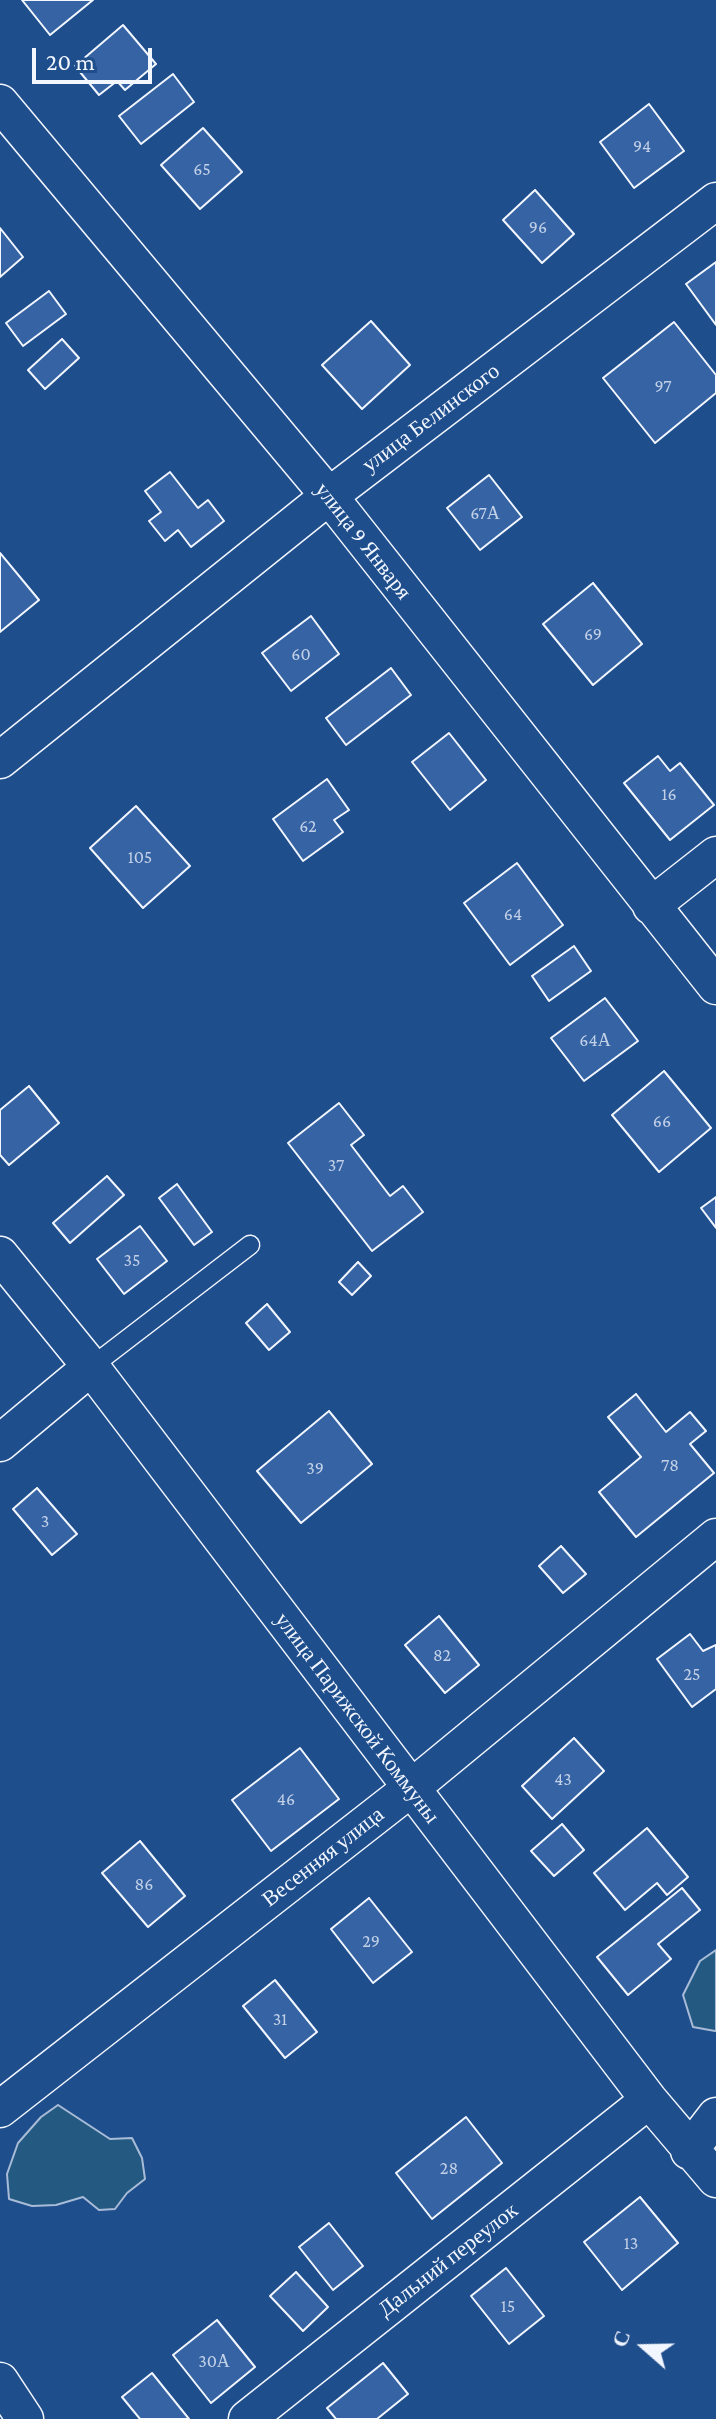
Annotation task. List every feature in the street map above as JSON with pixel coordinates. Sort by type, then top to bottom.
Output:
[{"type":"street","name":"улица 9 Января","points":[[0,103],[329,496],[716,986]]},
{"type":"street","name":"улица Белинского","points":[[0,760],[329,496],[716,201]]},
{"type":"street","points":[[651,906],[716,855]]},
{"type":"street","name":"улица Парижской Коммуны","points":[[0,1255],[91,1367],[649,2100],[689,2151],[716,2179]]},
{"type":"street","points":[[0,1443],[91,1367]]},
{"type":"street","name":"Весенняя улица","points":[[0,2109],[410,1789],[716,1537]]},
{"type":"street","name":"Дальний переулок","points":[[247,2419],[649,2100]]},
{"type":"street","points":[[689,2151],[716,2116]]},
{"type":"street","points":[[0,2381],[25,2419]]},
{"type":"lane","points":[[91,1367],[250,1245]]},
{"type":"shaded area","points":[[716,1950],[715,2031],[693,2027],[683,1995],[700,1961]]},
{"type":"shaded area","points":[[58,2105],[110,2139],[132,2138],[142,2158],[145,2179],[127,2193],[115,2209],[99,2210],[83,2197],[56,2205],[32,2206],[9,2199],[7,2174],[18,2143],[41,2117]]},
{"type":"building","points":[[22,0],[93,0],[50,35]]},
{"type":"building","points":[[123,25],[156,64],[125,90],[117,81],[99,95],[75,66]]},
{"type":"building","points":[[173,74],[194,102],[141,144],[119,116]]},
{"type":"building","points":[[649,104],[684,151],[634,188],[600,142]]},
{"type":"building","points":[[203,128],[242,172],[200,209],[161,165]]},
{"type":"building","points":[[535,190],[574,234],[542,263],[503,220]]},
{"type":"building","points":[[0,228],[23,257],[0,277]]},
{"type":"building","points":[[716,262],[716,325],[686,284]]},
{"type":"building","points":[[49,291],[66,314],[23,346],[6,323]]},
{"type":"building","points":[[371,321],[410,365],[362,409],[322,365]]},
{"type":"building","points":[[674,322],[716,375],[716,393],[655,443],[603,378]]},
{"type":"building","points":[[62,339],[79,358],[45,389],[28,370]]},
{"type":"building","points":[[170,472],[198,508],[208,500],[224,521],[191,547],[178,530],[165,541],[149,521],[161,512],[145,491]]},
{"type":"building","points":[[489,475],[522,517],[480,550],[447,508]]},
{"type":"building","points":[[0,553],[39,600],[0,632]]},
{"type":"building","points":[[593,583],[642,644],[593,685],[543,624]]},
{"type":"building","points":[[311,616],[339,654],[291,691],[262,653]]},
{"type":"building","points":[[391,668],[411,695],[346,745],[326,718]]},
{"type":"building","points":[[449,733],[486,780],[450,810],[412,762]]},
{"type":"building","points":[[658,756],[670,771],[680,763],[714,805],[670,840],[624,783]]},
{"type":"building","points":[[327,779],[349,810],[334,820],[343,832],[303,861],[273,819]]},
{"type":"building","points":[[136,806],[190,866],[143,908],[90,848]]},
{"type":"building","points":[[517,863],[563,925],[510,965],[464,903]]},
{"type":"building","points":[[574,946],[591,971],[549,1001],[532,976]]},
{"type":"building","points":[[605,998],[638,1041],[584,1081],[551,1038]]},
{"type":"building","points":[[664,1071],[711,1128],[659,1172],[612,1115]]},
{"type":"building","points":[[29,1086],[59,1123],[9,1165],[0,1155],[0,1110]]},
{"type":"building","points":[[339,1103],[364,1135],[351,1145],[390,1196],[403,1186],[423,1212],[372,1251],[288,1143]]},
{"type":"building","points":[[107,1176],[124,1195],[70,1243],[53,1223]]},
{"type":"building","points":[[177,1184],[212,1232],[194,1245],[159,1198]]},
{"type":"building","points":[[716,1197],[716,1228],[701,1208]]},
{"type":"building","points":[[140,1226],[167,1261],[124,1294],[97,1259]]},
{"type":"building","points":[[358,1262],[371,1276],[352,1295],[339,1282]]},
{"type":"building","points":[[267,1304],[290,1332],[269,1350],[246,1323]]},
{"type":"building","points":[[636,1394],[666,1432],[690,1412],[706,1431],[690,1444],[714,1473],[636,1537],[599,1492],[641,1457],[608,1417]]},
{"type":"building","points":[[329,1411],[372,1464],[301,1523],[257,1471]]},
{"type":"building","points":[[37,1488],[77,1534],[52,1555],[13,1509]]},
{"type":"building","points":[[561,1546],[586,1574],[563,1593],[539,1566]]},
{"type":"building","points":[[439,1616],[479,1665],[445,1693],[405,1645]]},
{"type":"building","points":[[690,1634],[703,1651],[716,1645],[716,1689],[692,1707],[657,1659]]},
{"type":"building","points":[[574,1738],[604,1771],[552,1819],[522,1786]]},
{"type":"building","points":[[300,1748],[339,1799],[271,1851],[232,1800]]},
{"type":"building","points":[[562,1824],[584,1850],[554,1876],[531,1851]]},
{"type":"building","points":[[647,1828],[688,1877],[667,1895],[657,1883],[625,1910],[594,1873]]},
{"type":"building","points":[[140,1841],[185,1896],[148,1927],[102,1873]]},
{"type":"building","points":[[682,1888],[700,1910],[658,1944],[671,1959],[628,1995],[597,1957]]},
{"type":"building","points":[[369,1898],[412,1952],[373,1983],[331,1929]]},
{"type":"building","points":[[275,1980],[317,2032],[285,2058],[243,2006]]},
{"type":"building","points":[[466,2117],[502,2163],[432,2219],[396,2173]]},
{"type":"building","points":[[640,2197],[678,2243],[622,2290],[584,2242]]},
{"type":"building","points":[[329,2223],[363,2266],[333,2290],[299,2247]]},
{"type":"building","points":[[506,2268],[544,2316],[509,2344],[471,2296]]},
{"type":"building","points":[[296,2272],[328,2307],[303,2331],[270,2296]]},
{"type":"building","points":[[217,2320],[255,2367],[211,2403],[173,2355]]},
{"type":"building","points":[[383,2363],[408,2394],[377,2419],[336,2419],[327,2408]]},
{"type":"building","points":[[152,2373],[189,2419],[140,2419],[122,2397]]}]
